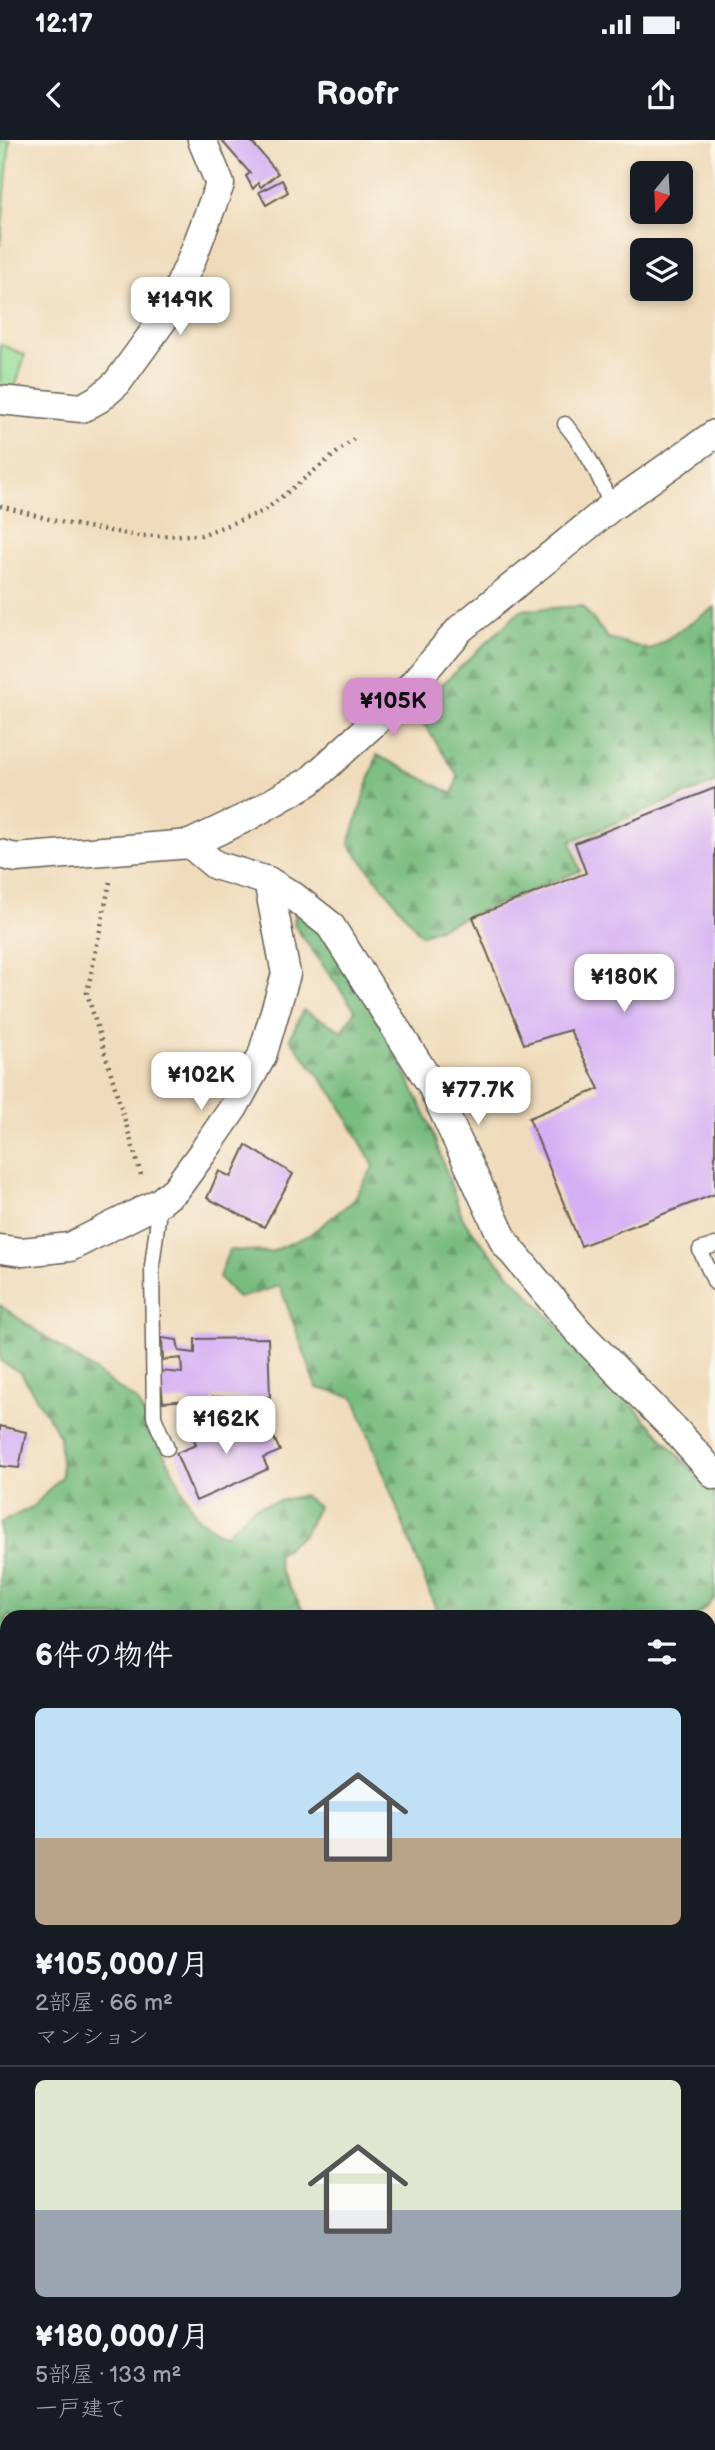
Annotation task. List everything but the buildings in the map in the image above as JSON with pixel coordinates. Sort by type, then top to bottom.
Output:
[{"type":"street","points":[[0,400],[82,408],[100,398],[117,383],[165,317],[191,261],[220,184],[202,140]]},
{"type":"street","points":[[0,854],[16,858],[190,844],[247,817],[310,781],[399,700],[460,629],[611,507],[715,434]]},
{"type":"street","points":[[190,844],[215,865],[268,881],[293,896],[330,925],[431,1084],[505,1243],[578,1331],[677,1431],[715,1475]]},
{"type":"street","points":[[0,1249],[22,1252],[70,1247],[156,1205],[176,1189],[203,1152],[234,1107],[262,1056],[286,974],[268,881]]},
{"type":"lane","points":[[565,424],[587,453],[611,507]]},
{"type":"lane","points":[[156,1205],[152,1266],[154,1417],[167,1448]]},
{"type":"lane","points":[[715,1245],[701,1250],[715,1283]]},
{"type":"path","points":[[0,506],[64,523],[139,536],[201,535],[264,512],[355,438]]},
{"type":"path","points":[[117,850],[87,993],[156,1205]]},
{"type":"green space","points":[[0,140],[10,140],[0,246]]},
{"type":"green space","points":[[0,344],[25,355],[15,388],[0,388]]},
{"type":"green space","points":[[582,606],[608,638],[650,650],[715,607],[715,783],[571,841],[580,871],[421,935],[349,844],[377,755],[453,794],[458,776],[415,710],[521,610]]},
{"type":"green space","points":[[296,907],[342,958],[380,1018],[429,1123],[463,1219],[491,1254],[715,1494],[715,1598],[703,1610],[435,1610],[354,1397],[317,1388],[280,1286],[238,1298],[219,1277],[229,1250],[271,1252],[309,1235],[353,1201],[374,1166],[336,1098],[290,1038],[303,1010],[343,1031],[355,1010],[294,925]]},
{"type":"green space","points":[[0,1305],[137,1401],[196,1516],[224,1536],[254,1507],[303,1495],[318,1507],[304,1534],[277,1555],[280,1571],[303,1610],[0,1610],[0,1523],[34,1506],[62,1476],[59,1435],[21,1373],[0,1361]]}]
